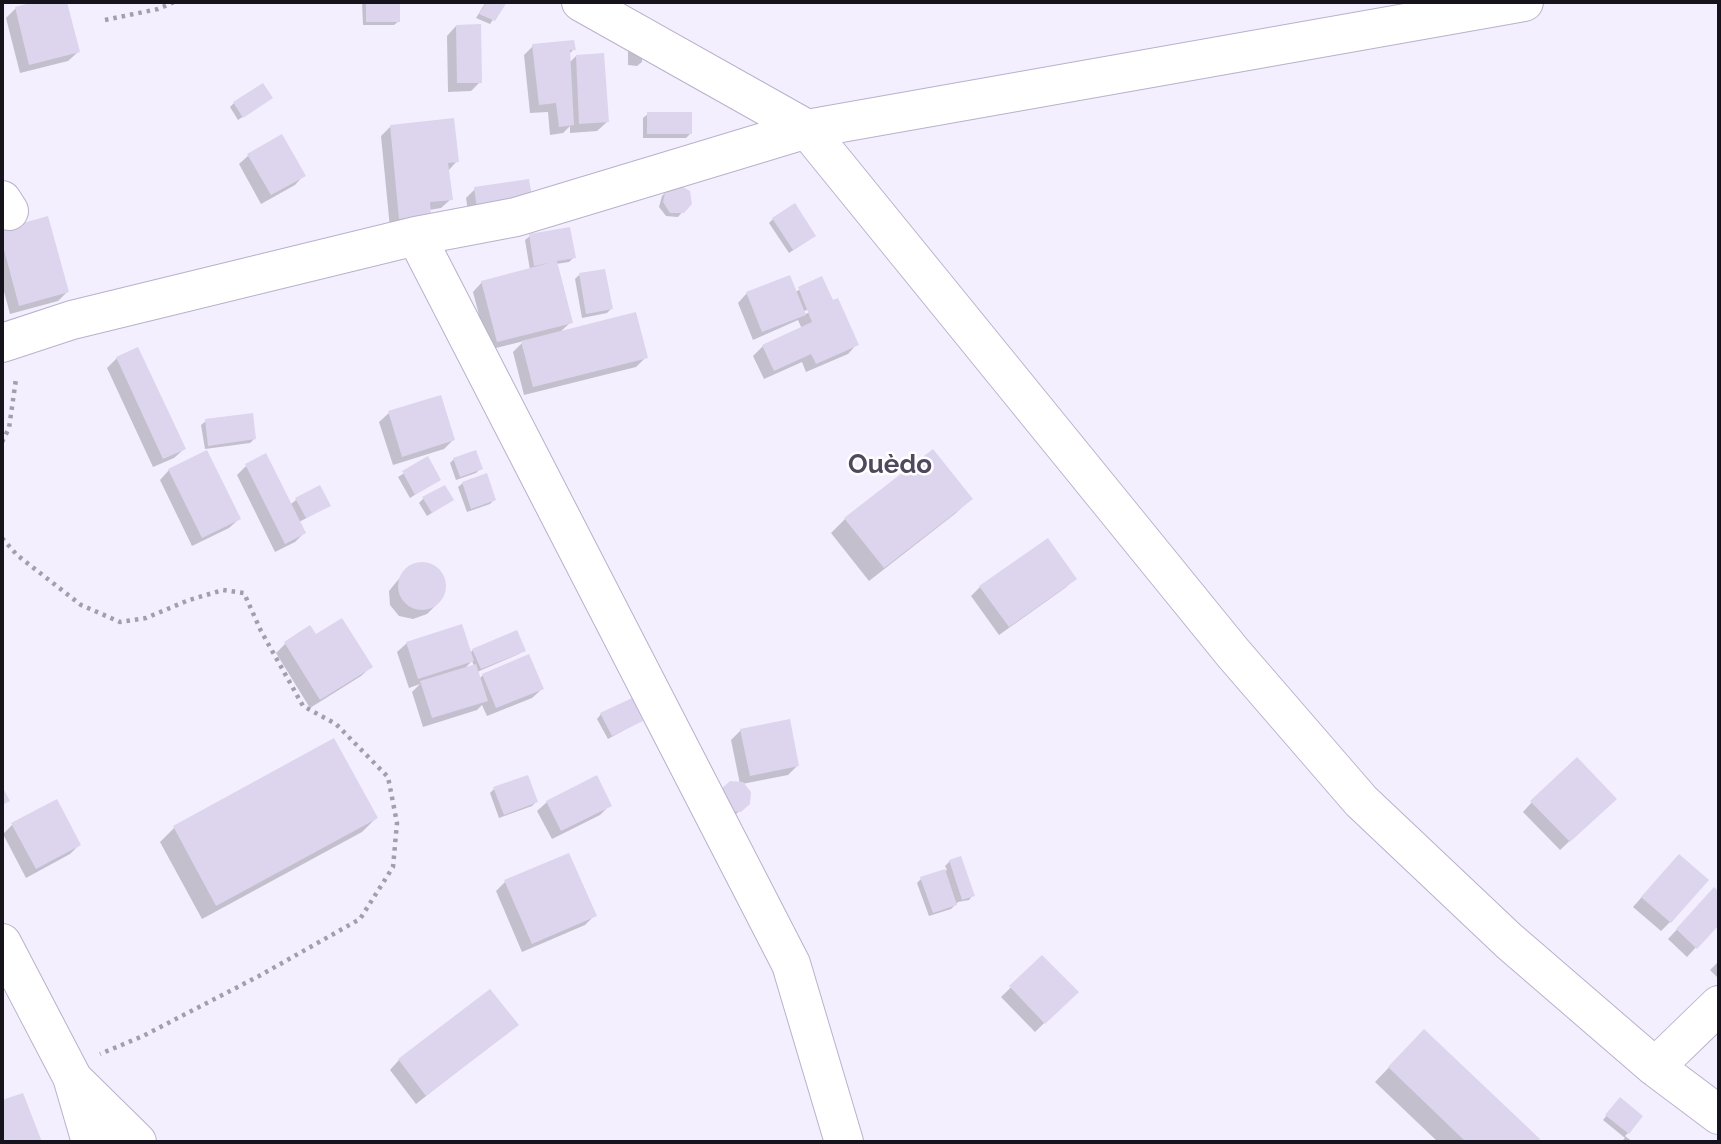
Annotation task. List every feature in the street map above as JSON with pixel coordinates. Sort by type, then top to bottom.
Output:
[{"type":"street","points":[[581,2],[807,129],[1233,653],[1361,800],[1509,941],[1655,1067],[1719,1115]]},
{"type":"street","points":[[12,340],[72,320],[416,236],[516,217],[807,129],[1524,2]]},
{"type":"street","points":[[416,236],[791,964],[844,1142]]},
{"type":"street","points":[[2,943],[70,1073],[91,1142]]},
{"type":"street","points":[[1655,1067],[1719,1005]]},
{"type":"street","points":[[70,1073],[138,1142]]},
{"type":"path","points":[[105,20],[158,9],[174,2]]},
{"type":"path","points":[[2,442],[9,428],[12,340]]},
{"type":"path","points":[[2,538],[17,555],[81,605],[120,622],[146,618],[189,600],[223,590],[244,593],[261,631],[303,706],[336,724],[388,776],[397,823],[393,867],[360,919],[259,976],[70,1073]]},
{"type":"building","points":[[34,2],[67,2],[80,52],[29,65],[15,7]]},
{"type":"building","points":[[366,2],[400,2],[400,22],[366,22]]},
{"type":"building","points":[[487,2],[507,2],[495,21],[479,14]]},
{"type":"building","points":[[481,24],[482,83],[457,83],[456,25]]},
{"type":"building","points":[[574,40],[576,50],[570,50],[574,125],[559,127],[556,103],[539,105],[532,44]]},
{"type":"building","points":[[604,53],[609,122],[579,124],[576,55]]},
{"type":"building","points":[[263,83],[273,98],[243,118],[233,102]]},
{"type":"building","points":[[647,112],[692,112],[692,134],[647,134]]},
{"type":"building","points":[[454,118],[459,162],[448,163],[453,200],[430,202],[431,216],[399,219],[390,125]]},
{"type":"building","points":[[282,134],[306,176],[271,195],[247,154]]},
{"type":"building","points":[[529,179],[534,208],[478,216],[474,187]]},
{"type":"building","points":[[679,185],[690,191],[692,204],[684,213],[670,213],[663,202],[666,189]]},
{"type":"building","points":[[795,203],[816,236],[793,250],[772,218]]},
{"type":"building","points":[[48,216],[69,292],[19,306],[2,242],[2,229]]},
{"type":"building","points":[[570,227],[576,258],[557,261],[573,323],[497,342],[481,281],[549,263],[534,266],[529,234]]},
{"type":"building","points":[[605,269],[613,309],[586,314],[579,273]]},
{"type":"building","points":[[790,275],[806,315],[762,332],[746,292]]},
{"type":"building","points":[[822,276],[833,300],[838,298],[859,345],[816,364],[811,354],[774,371],[762,345],[812,322],[798,287]]},
{"type":"building","points":[[636,312],[648,358],[533,387],[521,341]]},
{"type":"building","points":[[138,347],[186,449],[163,459],[116,357]]},
{"type":"building","points":[[441,395],[455,440],[402,457],[388,411]]},
{"type":"building","points":[[253,413],[256,439],[208,446],[205,419]]},
{"type":"building","points":[[933,449],[973,499],[884,568],[844,518]]},
{"type":"building","points":[[207,450],[241,519],[202,538],[168,469]]},
{"type":"building","points":[[476,450],[483,469],[460,477],[453,458]]},
{"type":"building","points":[[266,453],[306,533],[285,544],[245,464]]},
{"type":"building","points":[[428,456],[441,480],[415,495],[402,471]]},
{"type":"building","points":[[487,473],[496,500],[471,509],[462,482]]},
{"type":"building","points":[[320,485],[331,506],[306,518],[295,498]]},
{"type":"building","points":[[445,485],[454,500],[432,513],[422,497]]},
{"type":"building","points":[[1048,538],[1077,579],[1009,627],[979,586]]},
{"type":"building","points":[[422,562],[439,569],[446,586],[439,603],[422,610],[405,603],[398,586],[405,569]]},
{"type":"building","points":[[342,618],[373,667],[320,700],[284,642],[310,625],[316,634]]},
{"type":"building","points":[[462,624],[474,661],[418,679],[406,642]]},
{"type":"building","points":[[517,630],[526,651],[481,669],[472,649]]},
{"type":"building","points":[[529,654],[544,689],[496,708],[482,674]]},
{"type":"building","points":[[476,664],[488,701],[432,718],[420,681]]},
{"type":"building","points":[[632,698],[643,721],[612,736],[600,713]]},
{"type":"building","points":[[790,719],[799,766],[750,776],[740,729]]},
{"type":"building","points":[[334,738],[378,818],[216,906],[173,826]]},
{"type":"building","points":[[1577,757],[1617,799],[1570,842],[1530,801]]},
{"type":"building","points":[[528,775],[538,802],[504,815],[493,787]]},
{"type":"building","points":[[597,775],[612,806],[561,831],[546,801]]},
{"type":"building","points":[[730,781],[743,782],[751,792],[750,804],[741,812],[728,811],[721,789]]},
{"type":"building","points":[[2,786],[10,801],[2,805]]},
{"type":"building","points":[[57,799],[81,845],[36,869],[11,823]]},
{"type":"building","points":[[569,853],[597,916],[532,944],[504,880]]},
{"type":"building","points":[[1679,854],[1709,880],[1671,923],[1641,897]]},
{"type":"building","points":[[961,856],[975,896],[962,900],[949,860]]},
{"type":"building","points":[[945,869],[957,905],[933,913],[920,877]]},
{"type":"building","points":[[1714,887],[1719,892],[1719,925],[1697,949],[1676,929]]},
{"type":"building","points":[[1042,955],[1079,992],[1045,1024],[1009,986]]},
{"type":"building","points":[[490,989],[519,1025],[426,1096],[398,1059]]},
{"type":"building","points":[[1424,1029],[1540,1139],[1537,1142],[1466,1142],[1388,1067]]},
{"type":"building","points":[[23,1093],[42,1142],[2,1142],[2,1100]]},
{"type":"building","points":[[1620,1097],[1643,1116],[1629,1134],[1605,1115]]},
{"type":"district","name":"Ouèdo","points":[[890,465]]}]
